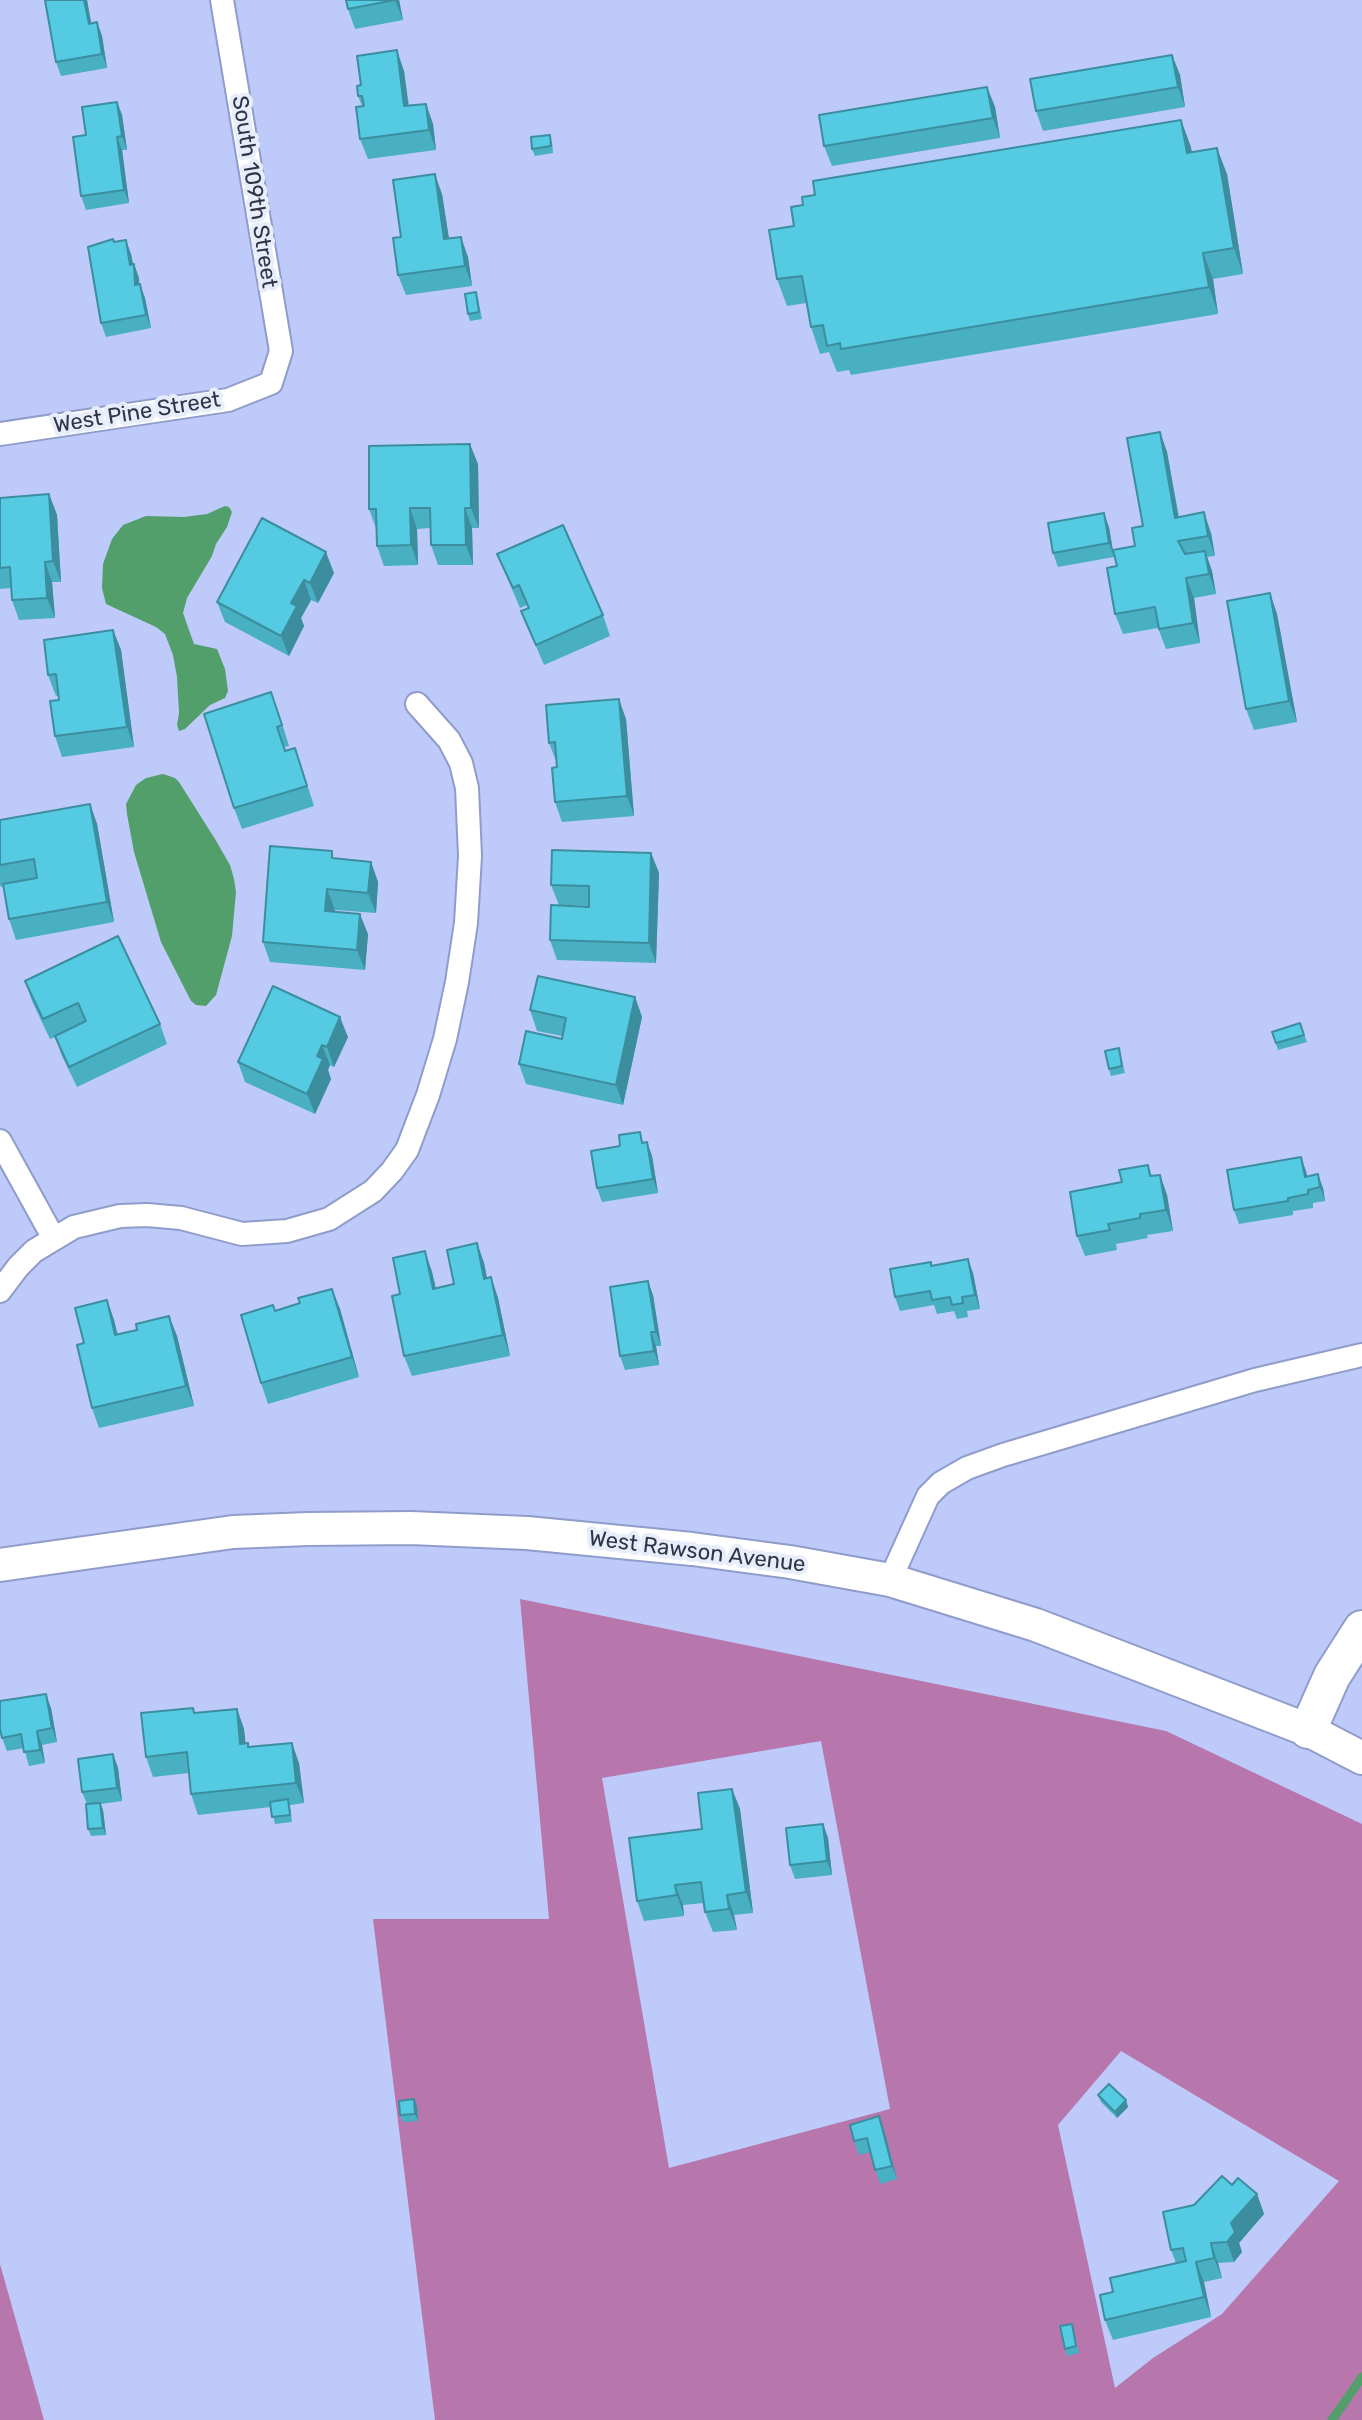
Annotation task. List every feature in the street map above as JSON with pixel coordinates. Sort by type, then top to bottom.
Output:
[{"type":"main road","points":[[1308,1730],[1332,1676],[1362,1629]]},
{"type":"street","name":"South 109th Street","points":[[222,0],[281,351],[271,383]]},
{"type":"street","name":"West Pine Street","points":[[0,434],[228,400],[271,383]]},
{"type":"street","points":[[0,1291],[18,1267],[53,1237],[74,1227],[120,1216],[173,1217],[242,1234],[276,1233],[308,1227],[329,1219],[373,1191],[407,1150],[445,1039],[466,923],[470,856],[467,788],[461,763],[449,740],[417,704]]},
{"type":"street","points":[[0,1141],[53,1237]]},
{"type":"street","points":[[890,1580],[928,1496],[941,1483],[967,1468],[1255,1380],[1362,1355]]},
{"type":"street","name":"West Rawson Avenue","points":[[0,1565],[233,1532],[411,1528],[527,1533],[790,1562],[890,1580],[1036,1625],[1308,1730],[1362,1758]]},
{"type":"shaded area","points":[[225,506],[232,512],[227,527],[187,598],[183,613],[194,644],[217,649],[225,669],[228,691],[225,698],[210,705],[179,731],[177,677],[165,634],[106,604],[102,588],[103,564],[112,539],[123,525],[146,516],[184,517],[207,514]]},
{"type":"shaded area","points":[[163,774],[179,782],[230,865],[234,879],[236,892],[232,936],[216,995],[206,1006],[191,1001],[161,942],[134,852],[126,804],[136,785],[146,778]]},
{"type":"shaded area","points":[[520,1599],[1166,1731],[1362,1824],[1362,2420],[435,2420],[373,1919],[549,1919]],"holes":[[[821,1741],[890,2109],[669,2168],[602,1778]],[[1121,2051],[1339,2181],[1222,2314],[1153,2358],[1115,2388],[1058,2125]]]},
{"type":"shaded area","points":[[0,2264],[44,2420],[0,2420]]},
{"type":"building","points":[[45,0],[84,0],[89,24],[97,22],[102,54],[56,62]]},
{"type":"building","points":[[346,0],[395,0],[348,9]]},
{"type":"building","points":[[397,50],[404,106],[426,104],[429,130],[360,139],[356,107],[364,106],[362,96],[358,96],[357,86],[361,85],[357,56]]},
{"type":"building","points":[[1172,55],[1178,87],[1036,111],[1030,79]]},
{"type":"building","points":[[987,87],[993,118],[824,146],[819,115]]},
{"type":"building","points":[[117,102],[122,136],[117,137],[124,190],[81,196],[73,137],[86,135],[82,107]]},
{"type":"building","points":[[1181,120],[1187,153],[1217,148],[1234,248],[1203,253],[1209,287],[841,349],[840,343],[827,346],[823,325],[811,327],[802,276],[777,279],[769,230],[794,226],[791,207],[803,205],[802,197],[815,195],[813,181]]},
{"type":"building","points":[[550,135],[551,146],[532,149],[531,137]]},
{"type":"building","points":[[435,174],[444,239],[461,237],[465,266],[398,275],[393,238],[401,237],[393,180]]},
{"type":"building","points":[[113,239],[114,242],[126,240],[130,265],[134,264],[135,285],[140,284],[146,315],[101,323],[88,247]]},
{"type":"building","points":[[476,292],[479,312],[468,314],[465,294]]},
{"type":"building","points":[[1160,432],[1175,518],[1204,512],[1208,536],[1178,541],[1185,554],[1205,551],[1209,574],[1186,578],[1193,623],[1159,629],[1155,607],[1115,614],[1107,568],[1117,566],[1113,550],[1135,546],[1132,528],[1143,526],[1127,438]]},
{"type":"building","points":[[470,444],[471,508],[465,508],[466,545],[431,545],[430,508],[410,508],[411,545],[377,546],[376,509],[369,509],[369,446]]},
{"type":"building","points":[[49,494],[53,561],[45,562],[47,598],[12,600],[10,567],[0,568],[0,498]]},
{"type":"building","points":[[1104,513],[1109,543],[1053,553],[1048,523]]},
{"type":"building","points":[[262,518],[326,552],[310,583],[304,580],[291,603],[297,606],[281,636],[217,602]]},
{"type":"building","points":[[563,525],[603,615],[536,645],[521,611],[529,608],[519,585],[513,588],[497,554]]},
{"type":"building","points":[[1270,593],[1289,701],[1246,709],[1227,601]]},
{"type":"building","points":[[113,630],[127,727],[55,736],[50,701],[59,700],[56,674],[48,675],[44,640]]},
{"type":"building","points":[[271,692],[282,725],[277,727],[285,751],[295,748],[307,786],[234,808],[204,714]]},
{"type":"building","points":[[619,699],[627,796],[555,802],[552,768],[557,767],[555,742],[549,743],[546,705]]},
{"type":"building","points":[[90,804],[107,902],[9,919],[3,884],[37,878],[34,859],[0,865],[0,820]]},
{"type":"building","points":[[270,846],[332,851],[332,858],[371,862],[368,893],[327,889],[325,911],[360,914],[357,950],[263,942]]},
{"type":"building","points":[[552,850],[651,853],[649,943],[550,940],[551,905],[589,907],[589,886],[551,885]]},
{"type":"building","points":[[118,936],[160,1024],[69,1067],[55,1036],[86,1021],[78,1003],[43,1019],[25,981]]},
{"type":"building","points":[[538,976],[635,997],[616,1085],[519,1064],[526,1031],[562,1039],[566,1018],[530,1010]]},
{"type":"building","points":[[273,986],[340,1017],[327,1047],[322,1045],[317,1056],[323,1059],[307,1094],[238,1062]]},
{"type":"building","points":[[1300,1023],[1304,1035],[1276,1043],[1272,1032]]},
{"type":"building","points":[[1119,1048],[1122,1066],[1109,1069],[1105,1051]]},
{"type":"building","points":[[640,1132],[642,1143],[647,1142],[653,1179],[597,1188],[591,1151],[620,1146],[619,1135]]},
{"type":"building","points":[[1301,1157],[1305,1177],[1318,1174],[1320,1187],[1308,1190],[1308,1194],[1288,1198],[1288,1201],[1234,1210],[1227,1170]]},
{"type":"building","points":[[1148,1165],[1150,1176],[1160,1175],[1166,1210],[1108,1224],[1110,1230],[1077,1236],[1070,1192],[1122,1182],[1119,1170]]},
{"type":"building","points":[[477,1243],[484,1279],[491,1277],[503,1335],[404,1356],[392,1296],[400,1294],[393,1258],[425,1251],[433,1289],[454,1284],[447,1250]]},
{"type":"building","points":[[968,1259],[975,1295],[962,1297],[963,1303],[952,1305],[950,1297],[932,1300],[930,1291],[895,1297],[890,1269]]},
{"type":"building","points":[[648,1281],[656,1332],[651,1332],[654,1351],[620,1356],[610,1287]]},
{"type":"building","points":[[332,1289],[352,1357],[261,1383],[241,1315],[273,1305],[275,1311],[300,1303],[298,1298]]},
{"type":"building","points":[[107,1300],[115,1335],[137,1330],[136,1324],[169,1316],[186,1386],[92,1408],[77,1345],[84,1343],[75,1308]]},
{"type":"building","points":[[46,1694],[52,1728],[37,1731],[40,1750],[24,1752],[21,1734],[2,1738],[0,1701]]},
{"type":"building","points":[[193,1708],[194,1713],[237,1709],[240,1744],[248,1743],[248,1747],[292,1743],[296,1783],[191,1794],[187,1752],[146,1757],[141,1713]]},
{"type":"building","points":[[113,1754],[117,1788],[82,1792],[78,1759]]},
{"type":"building","points":[[732,1789],[746,1892],[727,1895],[729,1909],[705,1912],[701,1882],[675,1885],[677,1895],[637,1901],[629,1838],[702,1829],[698,1793]]},
{"type":"building","points":[[288,1799],[290,1815],[272,1817],[270,1802]]},
{"type":"building","points":[[100,1803],[103,1828],[88,1829],[86,1804]]},
{"type":"building","points":[[823,1824],[827,1861],[790,1865],[786,1828]]},
{"type":"building","points":[[1109,2084],[1126,2100],[1115,2112],[1098,2095]]},
{"type":"building","points":[[414,2099],[415,2114],[400,2115],[399,2101]]},
{"type":"building","points":[[879,2116],[892,2166],[875,2170],[867,2138],[854,2141],[850,2125]]},
{"type":"building","points":[[1222,2176],[1232,2185],[1238,2178],[1257,2194],[1231,2223],[1235,2232],[1227,2242],[1211,2243],[1214,2258],[1196,2262],[1204,2297],[1105,2320],[1100,2295],[1113,2292],[1110,2278],[1186,2261],[1183,2248],[1171,2250],[1163,2212],[1194,2205]]},
{"type":"building","points":[[1072,2324],[1076,2346],[1065,2349],[1060,2326]]},
{"type":"waterway","points":[[1332,2420],[1362,2377]]}]
